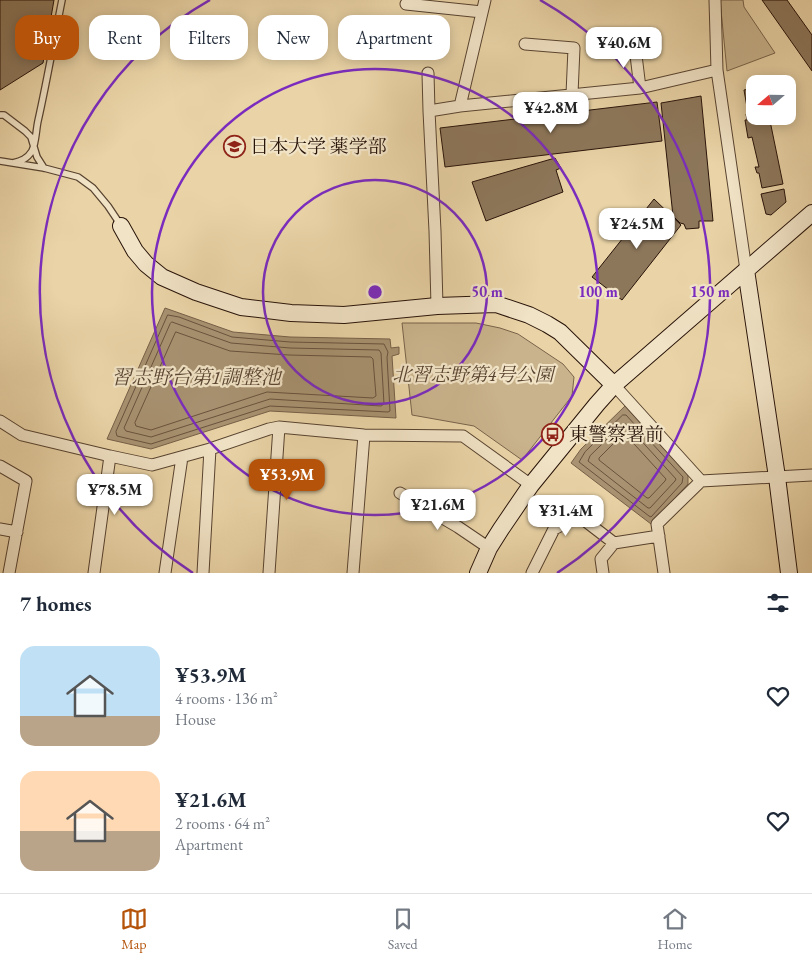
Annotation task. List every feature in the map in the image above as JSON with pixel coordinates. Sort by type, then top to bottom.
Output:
[{"type":"street","points":[[460,106],[485,0]]},
{"type":"street","points":[[714,0],[717,70],[777,476],[789,573]]},
{"type":"street","points":[[406,4],[482,12]]},
{"type":"street","points":[[525,44],[574,48],[572,94]]},
{"type":"street","points":[[635,46],[640,88]]},
{"type":"street","points":[[430,111],[460,106],[640,88],[717,70]]},
{"type":"street","points":[[428,73],[435,231],[436,306]]},
{"type":"street","points":[[478,573],[489,548],[531,485],[614,385],[812,213]]},
{"type":"street","points":[[121,226],[135,251],[146,264],[162,277],[196,292],[242,307],[291,314],[344,315],[436,306],[496,304],[530,315],[560,332],[614,385],[701,481]]},
{"type":"street","points":[[0,421],[22,435],[152,465],[182,458],[279,427],[364,435],[463,436],[531,485]]},
{"type":"street","points":[[269,573],[279,427]]},
{"type":"street","points":[[353,573],[364,435]]},
{"type":"street","points":[[203,573],[210,449]]},
{"type":"street","points":[[94,573],[110,456]]},
{"type":"street","points":[[165,573],[182,458]]},
{"type":"street","points":[[0,466],[26,481],[9,573]]},
{"type":"street","points":[[664,573],[657,524],[701,481],[812,475]]},
{"type":"street","points":[[400,493],[458,527],[489,548]]},
{"type":"street","points":[[532,573],[554,529],[578,516],[614,542],[659,536]]},
{"type":"street","points":[[0,528],[17,532]]},
{"type":"street","points":[[603,573],[602,559],[614,542]]},
{"type":"lane","points":[[13,163],[22,161],[28,156],[34,146],[62,0]]},
{"type":"lane","points":[[0,115],[4,115],[31,137],[37,157],[44,168]]},
{"type":"lane","points":[[0,161],[44,168],[78,177],[93,188],[121,226]]},
{"type":"green space","points":[[720,0],[743,0],[744,7],[775,53],[727,71]]},
{"type":"green space","name":"北習志野第4号公園","points":[[402,323],[476,323],[518,334],[563,364],[574,377],[572,396],[522,460],[474,426],[412,415]]},
{"type":"water","name":"習志野台第1調整池","points":[[165,308],[233,332],[290,337],[390,339],[391,348],[399,347],[399,354],[392,356],[396,418],[270,411],[151,449],[107,439]]},
{"type":"water","points":[[625,406],[688,475],[688,484],[651,524],[571,463],[581,449]]},
{"type":"building","points":[[0,0],[54,0],[51,15],[15,15],[15,60],[44,60],[43,63],[0,90]]},
{"type":"building","points":[[762,0],[787,0],[812,35],[812,71]]},
{"type":"building","points":[[701,96],[713,221],[699,221],[699,228],[686,229],[684,224],[680,223],[673,216],[661,103]]},
{"type":"building","points":[[657,102],[662,141],[445,167],[440,128]]},
{"type":"building","points":[[745,120],[746,125],[771,125],[783,184],[762,188],[759,173],[757,173],[755,167],[759,167],[752,137],[748,138]]},
{"type":"building","points":[[555,158],[561,168],[556,170],[563,192],[486,221],[472,182]]},
{"type":"building","points":[[784,189],[786,202],[771,215],[766,214],[761,194]]},
{"type":"building","points":[[654,199],[681,225],[622,300],[592,277]]},
{"type":"place","name":"日本大学 薬学部","points":[[234,146]]},
{"type":"place","name":"東警察署前","points":[[553,434]]}]
